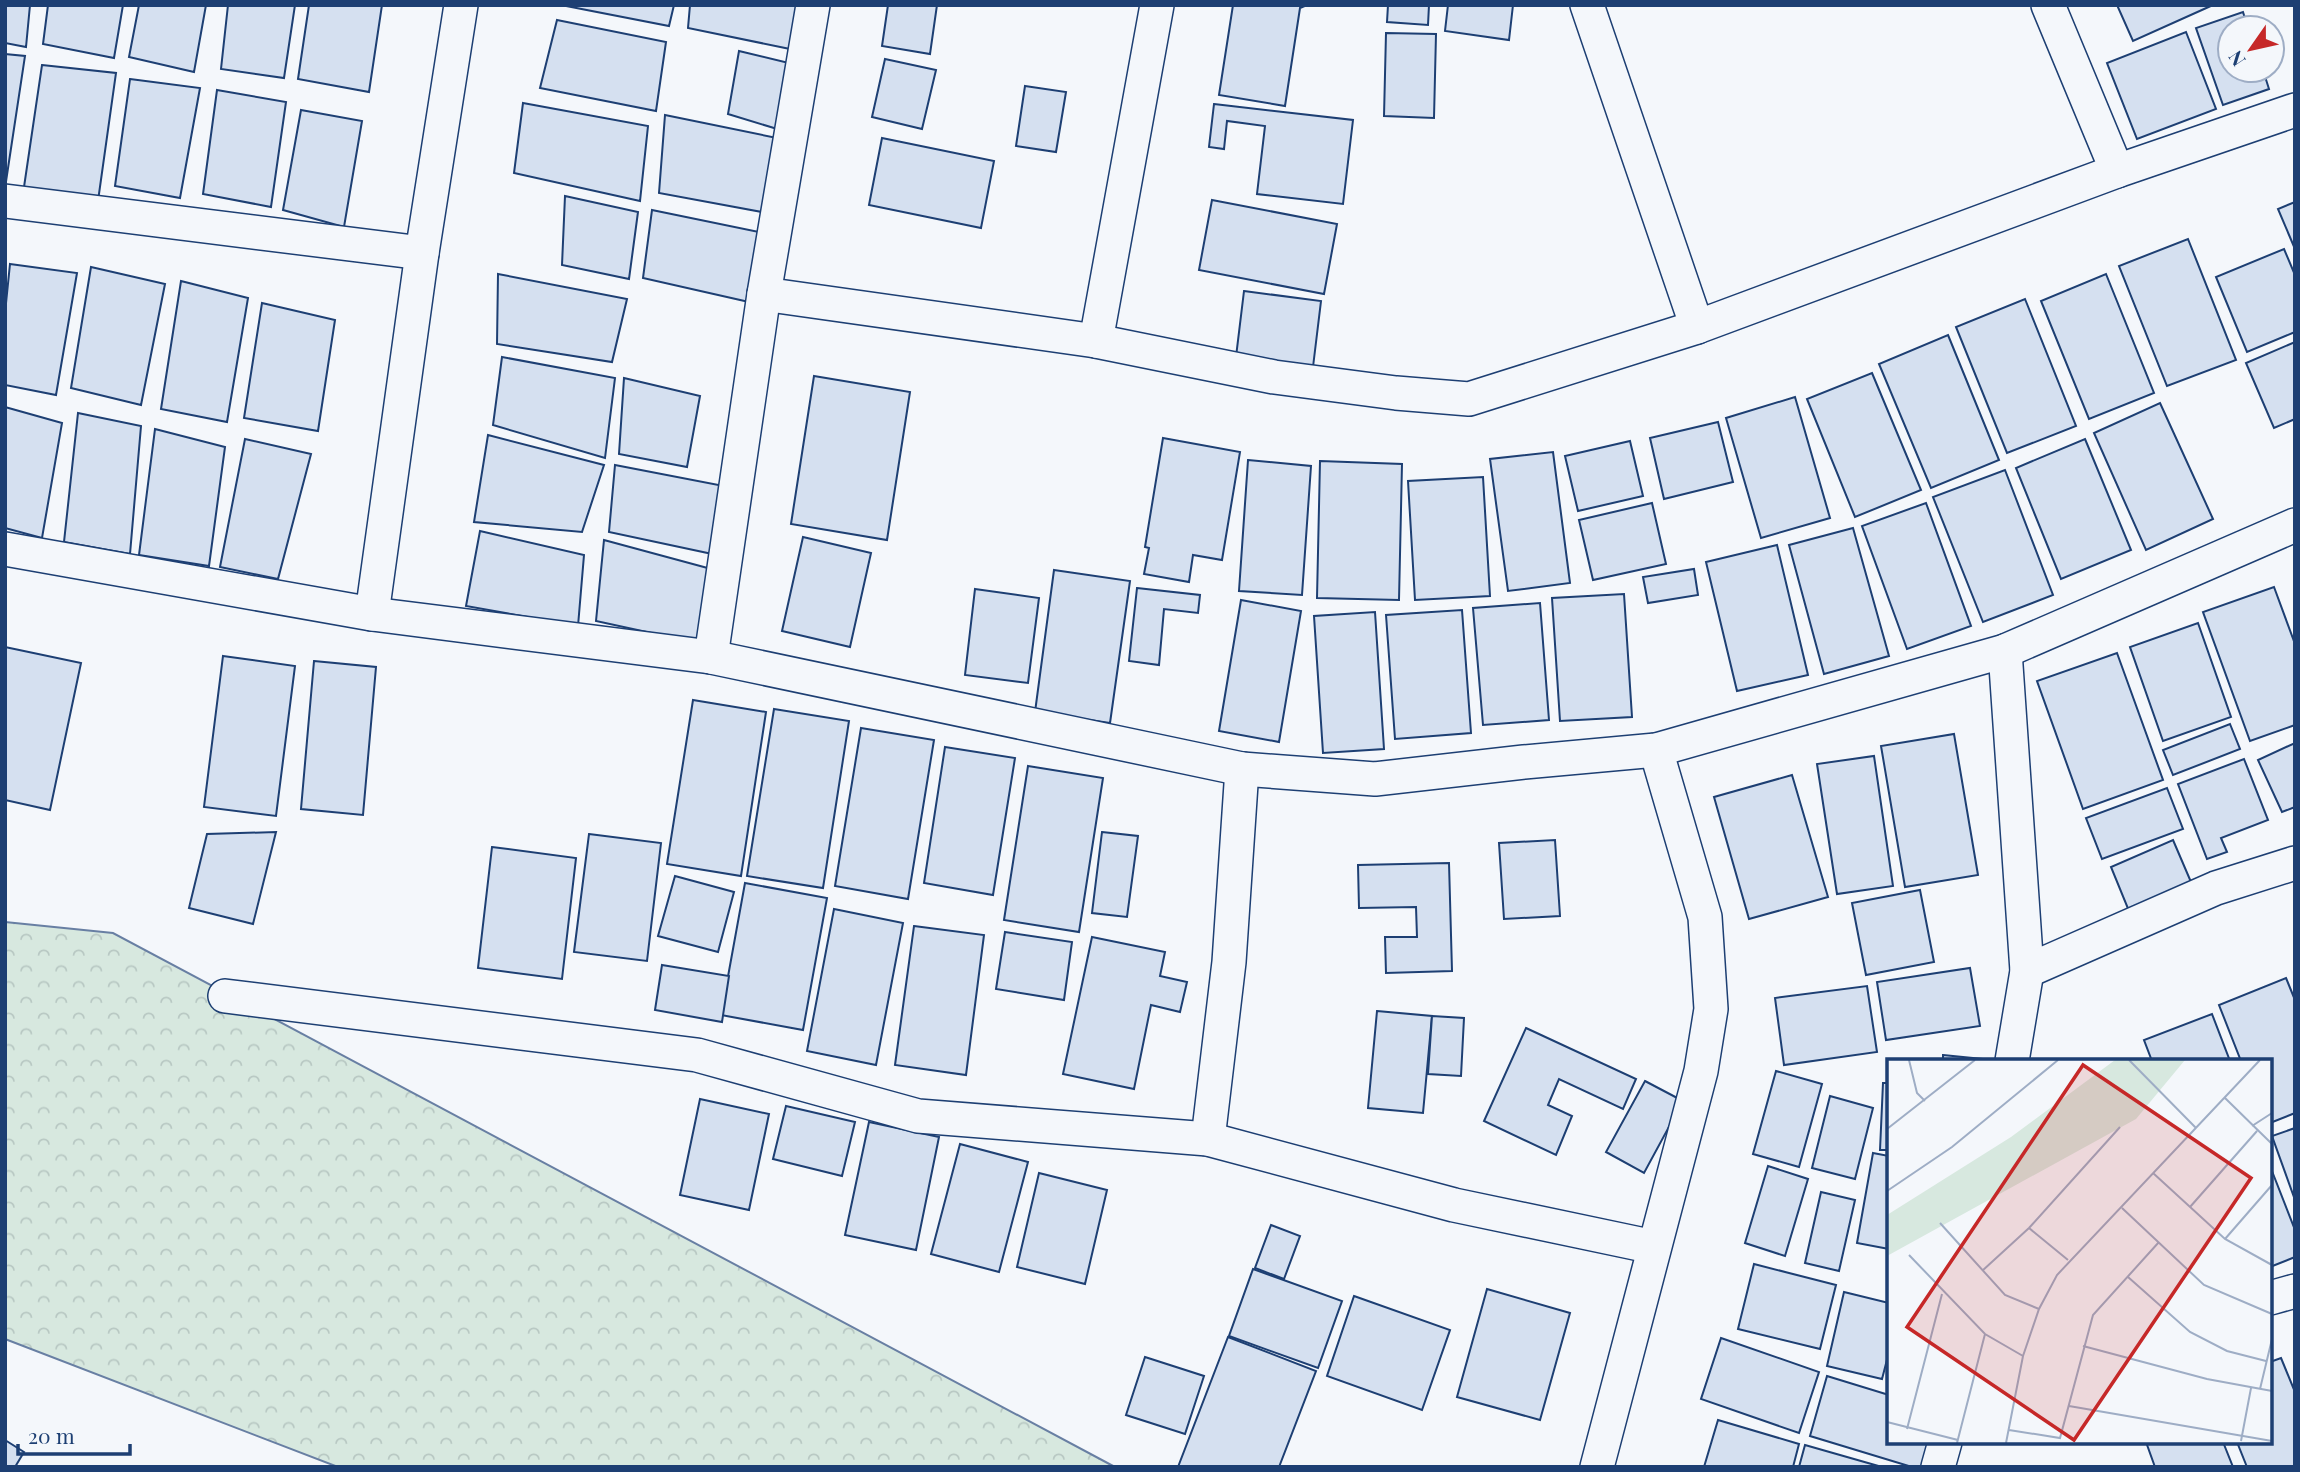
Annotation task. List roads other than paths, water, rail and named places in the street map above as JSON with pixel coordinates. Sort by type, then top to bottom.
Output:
[{"type":"street","points":[[372,614],[422,253],[461,5]]},
{"type":"street","points":[[711,657],[764,294],[813,5]]},
{"type":"street","points":[[1096,341],[1157,5]]},
{"type":"street","points":[[1587,5],[1697,327]]},
{"type":"street","points":[[2048,5],[2117,171]]},
{"type":"street","points":[[764,294],[1096,341],[1274,377],[1396,393],[1469,399],[1697,327],[2117,171],[2295,110]]},
{"type":"street","points":[[5,201],[422,253]]},
{"type":"street","points":[[5,549],[372,614],[711,657],[1242,769],[1375,779],[1656,750],[2005,651],[2295,525]]},
{"type":"street","points":[[2005,651],[2027,971],[2012,1059]]},
{"type":"street","points":[[1597,1467],[1701,1070],[1711,1009],[1705,917],[1656,750]]},
{"type":"street","points":[[1208,1139],[1230,962],[1242,769]]},
{"type":"street","points":[[2027,971],[2216,888],[2295,863]]},
{"type":"street","points":[[225,996],[697,1055],[918,1116],[1208,1139],[1454,1205],[1654,1247]]},
{"type":"street","points":[[2272,1297],[2295,1291]]},
{"type":"street","points":[[1938,1467],[1944,1444]]}]
